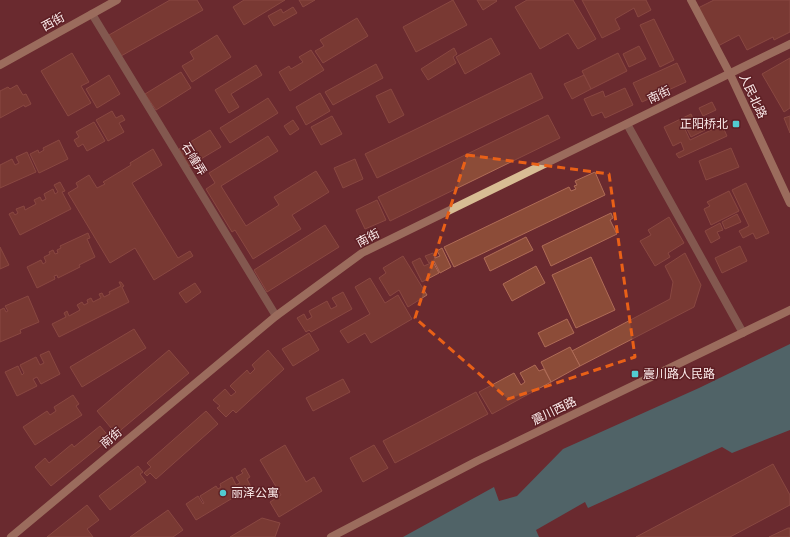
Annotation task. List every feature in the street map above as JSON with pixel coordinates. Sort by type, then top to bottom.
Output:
[{"type":"street","name":"西街","points":[[0,65],[116,0]]},
{"type":"street","name":"人民北路","points":[[691,0],[730,74],[790,203]]},
{"type":"street","name":"石幢弄","points":[[92,14],[276,316]]},
{"type":"street","name":"南街","points":[[11,537],[276,316],[362,253],[790,44]]},
{"type":"street","points":[[627,124],[743,333]]},
{"type":"street","name":"震川西路","points":[[331,537],[477,461],[790,310]]},
{"type":"highlighted area","points":[[467,155],[609,174],[635,357],[508,399],[415,318]]},
{"type":"water","points":[[790,344],[790,430],[732,453],[722,447],[588,508],[585,502],[536,530],[539,537],[403,537],[494,487],[499,501],[517,496],[563,449],[699,388]]},
{"type":"building","points":[[170,0],[197,0],[203,10],[121,56],[109,35]]},
{"type":"building","points":[[244,0],[285,0],[244,25],[233,7]]},
{"type":"building","points":[[299,0],[315,0],[303,7]]},
{"type":"building","points":[[453,0],[467,25],[416,52],[403,27]]},
{"type":"building","points":[[477,0],[496,0],[497,1],[483,10]]},
{"type":"building","points":[[527,0],[573,0],[596,39],[578,49],[568,33],[540,49],[515,7]]},
{"type":"building","points":[[582,0],[646,0],[651,10],[638,17],[634,8],[615,19],[620,29],[602,38]]},
{"type":"building","points":[[714,0],[790,0],[790,32],[774,40],[773,37],[747,50],[739,35],[718,46],[698,8]]},
{"type":"building","points":[[293,7],[297,13],[274,26],[268,16],[281,9],[283,13]]},
{"type":"building","points":[[357,18],[368,36],[323,63],[315,51],[324,46],[320,40]]},
{"type":"building","points":[[654,19],[674,60],[660,67],[640,25]]},
{"type":"building","points":[[217,35],[231,57],[192,82],[182,66],[194,59],[190,52]]},
{"type":"building","points":[[491,38],[500,54],[465,74],[456,57]]},
{"type":"building","points":[[639,46],[646,59],[629,67],[623,54]]},
{"type":"building","points":[[454,48],[457,54],[453,57],[456,63],[428,80],[421,69]]},
{"type":"building","points":[[311,50],[324,70],[290,91],[279,72],[289,66],[291,69],[303,62],[299,57]]},
{"type":"building","points":[[72,53],[89,82],[81,86],[91,103],[68,116],[41,71]]},
{"type":"building","points":[[618,53],[627,71],[591,89],[582,71]]},
{"type":"building","points":[[790,58],[790,108],[784,112],[762,74]]},
{"type":"building","points":[[677,63],[686,82],[642,102],[633,83]]},
{"type":"building","points":[[376,64],[383,78],[333,105],[325,92]]},
{"type":"building","points":[[256,65],[262,75],[231,94],[239,107],[229,113],[215,90]]},
{"type":"building","points":[[181,72],[191,88],[156,110],[145,94]]},
{"type":"building","points":[[531,73],[543,98],[377,178],[365,154]]},
{"type":"building","points":[[109,75],[120,94],[97,108],[86,89]]},
{"type":"building","points":[[584,75],[591,89],[572,99],[564,84]]},
{"type":"building","points":[[17,85],[23,95],[26,94],[31,104],[25,107],[24,105],[0,118],[0,91],[8,87],[10,89]]},
{"type":"building","points":[[625,88],[633,105],[605,118],[602,112],[592,116],[584,99],[603,91],[605,97]]},
{"type":"building","points":[[391,89],[404,115],[389,123],[376,96]]},
{"type":"building","points":[[320,93],[330,111],[306,125],[296,107]]},
{"type":"building","points":[[268,98],[278,113],[230,143],[220,128]]},
{"type":"building","points":[[712,102],[716,110],[703,116],[699,108]]},
{"type":"building","points":[[112,111],[116,118],[122,115],[125,120],[119,123],[124,132],[108,141],[96,120]]},
{"type":"building","points":[[691,114],[694,120],[683,125],[690,140],[722,125],[727,136],[679,158],[676,154],[684,150],[681,142],[673,146],[664,127]]},
{"type":"building","points":[[548,115],[560,138],[390,221],[378,197]]},
{"type":"building","points":[[332,116],[342,134],[321,145],[311,127]]},
{"type":"building","points":[[790,116],[790,133],[784,118]]},
{"type":"building","points":[[293,120],[299,129],[290,135],[284,126]]},
{"type":"building","points":[[701,120],[705,130],[691,137],[686,127]]},
{"type":"building","points":[[94,122],[105,141],[87,151],[83,144],[78,147],[74,140],[79,137],[76,132]]},
{"type":"building","points":[[210,130],[221,147],[189,166],[179,149]]},
{"type":"building","points":[[268,136],[278,151],[221,186],[246,226],[279,205],[274,197],[316,171],[329,192],[292,215],[301,229],[253,259],[235,230],[232,232],[206,189],[215,183],[209,173]]},
{"type":"building","points":[[59,140],[68,159],[39,173],[30,154],[38,150],[39,153],[44,150],[43,148]]},
{"type":"building","points":[[731,148],[739,167],[706,180],[699,161]]},
{"type":"building","points":[[153,149],[162,165],[132,183],[178,258],[190,251],[193,256],[154,280],[135,248],[110,263],[68,193],[78,187],[76,183],[89,175],[97,188],[105,184],[103,182],[131,165],[130,163]]},
{"type":"building","points":[[27,152],[36,172],[0,188],[0,165],[12,159],[15,165],[19,163],[16,157]]},
{"type":"building","points":[[355,159],[363,179],[343,188],[334,168]]},
{"type":"building","points":[[595,172],[605,195],[454,267],[444,247],[569,187],[571,191],[576,189],[574,186],[577,185],[575,181]]},
{"type":"building","points":[[60,182],[65,191],[62,192],[71,209],[20,235],[9,214],[13,212],[15,215],[18,213],[16,209],[24,206],[25,210],[36,204],[34,200],[40,197],[42,201],[46,199],[44,194],[53,189],[55,194],[58,192],[54,185]]},
{"type":"building","points":[[746,183],[769,233],[756,239],[753,233],[743,238],[739,231],[749,226],[732,190]]},
{"type":"building","points":[[729,191],[739,211],[711,225],[704,209],[710,206],[707,202]]},
{"type":"building","points":[[377,200],[386,220],[365,229],[356,210]]},
{"type":"building","points":[[611,213],[613,218],[610,220],[617,234],[551,266],[542,246]]},
{"type":"building","points":[[737,214],[741,222],[725,229],[722,222]]},
{"type":"building","points":[[669,217],[684,243],[668,253],[670,257],[655,266],[640,241],[651,235],[648,230]]},
{"type":"building","points":[[720,223],[723,230],[717,232],[720,238],[711,243],[705,231]]},
{"type":"building","points":[[325,225],[339,247],[267,292],[254,270]]},
{"type":"building","points":[[88,233],[90,238],[87,239],[95,257],[79,265],[80,267],[58,278],[57,275],[54,276],[55,279],[37,288],[27,267],[41,260],[43,264],[46,262],[44,257],[50,254],[49,252],[53,250],[55,254],[58,253],[57,250],[61,248],[60,246]]},
{"type":"building","points":[[526,237],[533,250],[490,271],[484,258]]},
{"type":"building","points":[[740,246],[747,261],[722,273],[715,258]]},
{"type":"building","points":[[0,247],[9,265],[0,269]]},
{"type":"building","points":[[442,248],[451,267],[440,273],[434,261],[429,263],[425,256],[433,253],[435,258],[440,256],[437,251]]},
{"type":"building","points":[[685,253],[701,285],[694,307],[580,366],[572,351],[670,299],[673,282],[665,266]]},
{"type":"building","points":[[403,256],[427,295],[408,307],[399,290],[390,296],[379,278],[386,273],[383,268]]},
{"type":"building","points":[[591,257],[615,310],[576,328],[552,275]]},
{"type":"building","points":[[420,258],[424,266],[433,262],[439,273],[422,282],[412,262]]},
{"type":"building","points":[[536,266],[545,283],[512,301],[503,284]]},
{"type":"building","points":[[370,278],[385,303],[398,295],[412,319],[371,343],[365,333],[348,343],[340,331],[370,314],[355,287]]},
{"type":"building","points":[[119,282],[121,282],[124,286],[122,287],[129,302],[59,337],[52,324],[66,317],[64,313],[67,311],[69,316],[80,310],[77,305],[82,302],[84,305],[88,303],[87,300],[91,298],[93,302],[101,298],[99,294],[102,293],[104,297],[110,294],[109,292],[121,286]]},
{"type":"building","points":[[195,283],[201,292],[186,303],[179,293]]},
{"type":"building","points":[[343,292],[352,309],[311,332],[309,330],[306,332],[297,318],[304,314],[307,320],[312,317],[309,311],[327,301],[331,309],[337,306],[332,298]]},
{"type":"building","points":[[28,296],[39,322],[20,330],[21,333],[0,342],[0,310],[4,308],[6,312],[8,311],[5,306]]},
{"type":"building","points":[[567,319],[574,333],[545,347],[538,333]]},
{"type":"building","points":[[134,329],[146,348],[82,387],[70,367]]},
{"type":"building","points":[[309,333],[319,350],[293,366],[282,349]]},
{"type":"building","points":[[570,347],[580,366],[551,382],[541,362]]},
{"type":"building","points":[[169,350],[189,373],[116,434],[97,411]]},
{"type":"building","points":[[268,350],[284,369],[236,413],[233,410],[226,417],[217,408],[220,406],[213,400],[225,389],[231,396],[236,392],[230,386],[247,370],[250,374],[255,369],[252,365]]},
{"type":"building","points":[[49,351],[60,374],[41,384],[37,377],[33,379],[37,386],[17,396],[5,372],[18,366],[22,375],[24,373],[20,365],[36,357],[40,365],[44,363],[40,355]]},
{"type":"building","points":[[535,365],[539,371],[544,369],[551,382],[492,414],[479,392],[514,373],[521,385],[525,382],[520,373]]},
{"type":"building","points":[[343,379],[350,392],[313,411],[306,398]]},
{"type":"building","points":[[476,392],[488,414],[395,463],[383,441]]},
{"type":"building","points":[[73,395],[79,404],[76,406],[82,415],[35,445],[23,427],[47,411],[50,415],[56,411],[54,407]]},
{"type":"building","points":[[206,411],[218,424],[156,479],[150,473],[147,476],[144,473],[151,467],[147,463]]},
{"type":"building","points":[[100,426],[110,438],[51,486],[35,467],[45,458],[49,463],[72,444],[74,447]]},
{"type":"building","points":[[285,445],[306,482],[314,477],[322,491],[279,517],[270,502],[281,495],[260,460]]},
{"type":"building","points":[[374,445],[388,468],[363,482],[350,458]]},
{"type":"building","points":[[773,464],[790,495],[790,505],[730,537],[636,537]]},
{"type":"building","points":[[138,466],[143,472],[140,474],[146,482],[110,510],[99,496]]},
{"type":"building","name":"丽泽公寓","points":[[245,468],[250,477],[247,479],[251,487],[196,520],[186,504],[198,496],[203,504],[204,503],[200,496],[216,486],[218,489],[221,487],[220,484],[232,477],[236,485],[240,483],[236,477],[243,473],[241,471]]},
{"type":"building","points":[[87,505],[99,520],[87,529],[93,537],[47,537]]},
{"type":"building","points":[[168,510],[183,530],[173,537],[130,537]]},
{"type":"building","points":[[262,518],[280,523],[275,537],[230,537]]},
{"type":"building","points":[[790,528],[790,537],[769,537]]},
{"type":"place","name":"正阳桥北","points":[[736,124]]},
{"type":"place","name":"震川路人民路","points":[[635,374]]},
{"type":"place","name":"丽泽公寓","points":[[223,493]]}]
